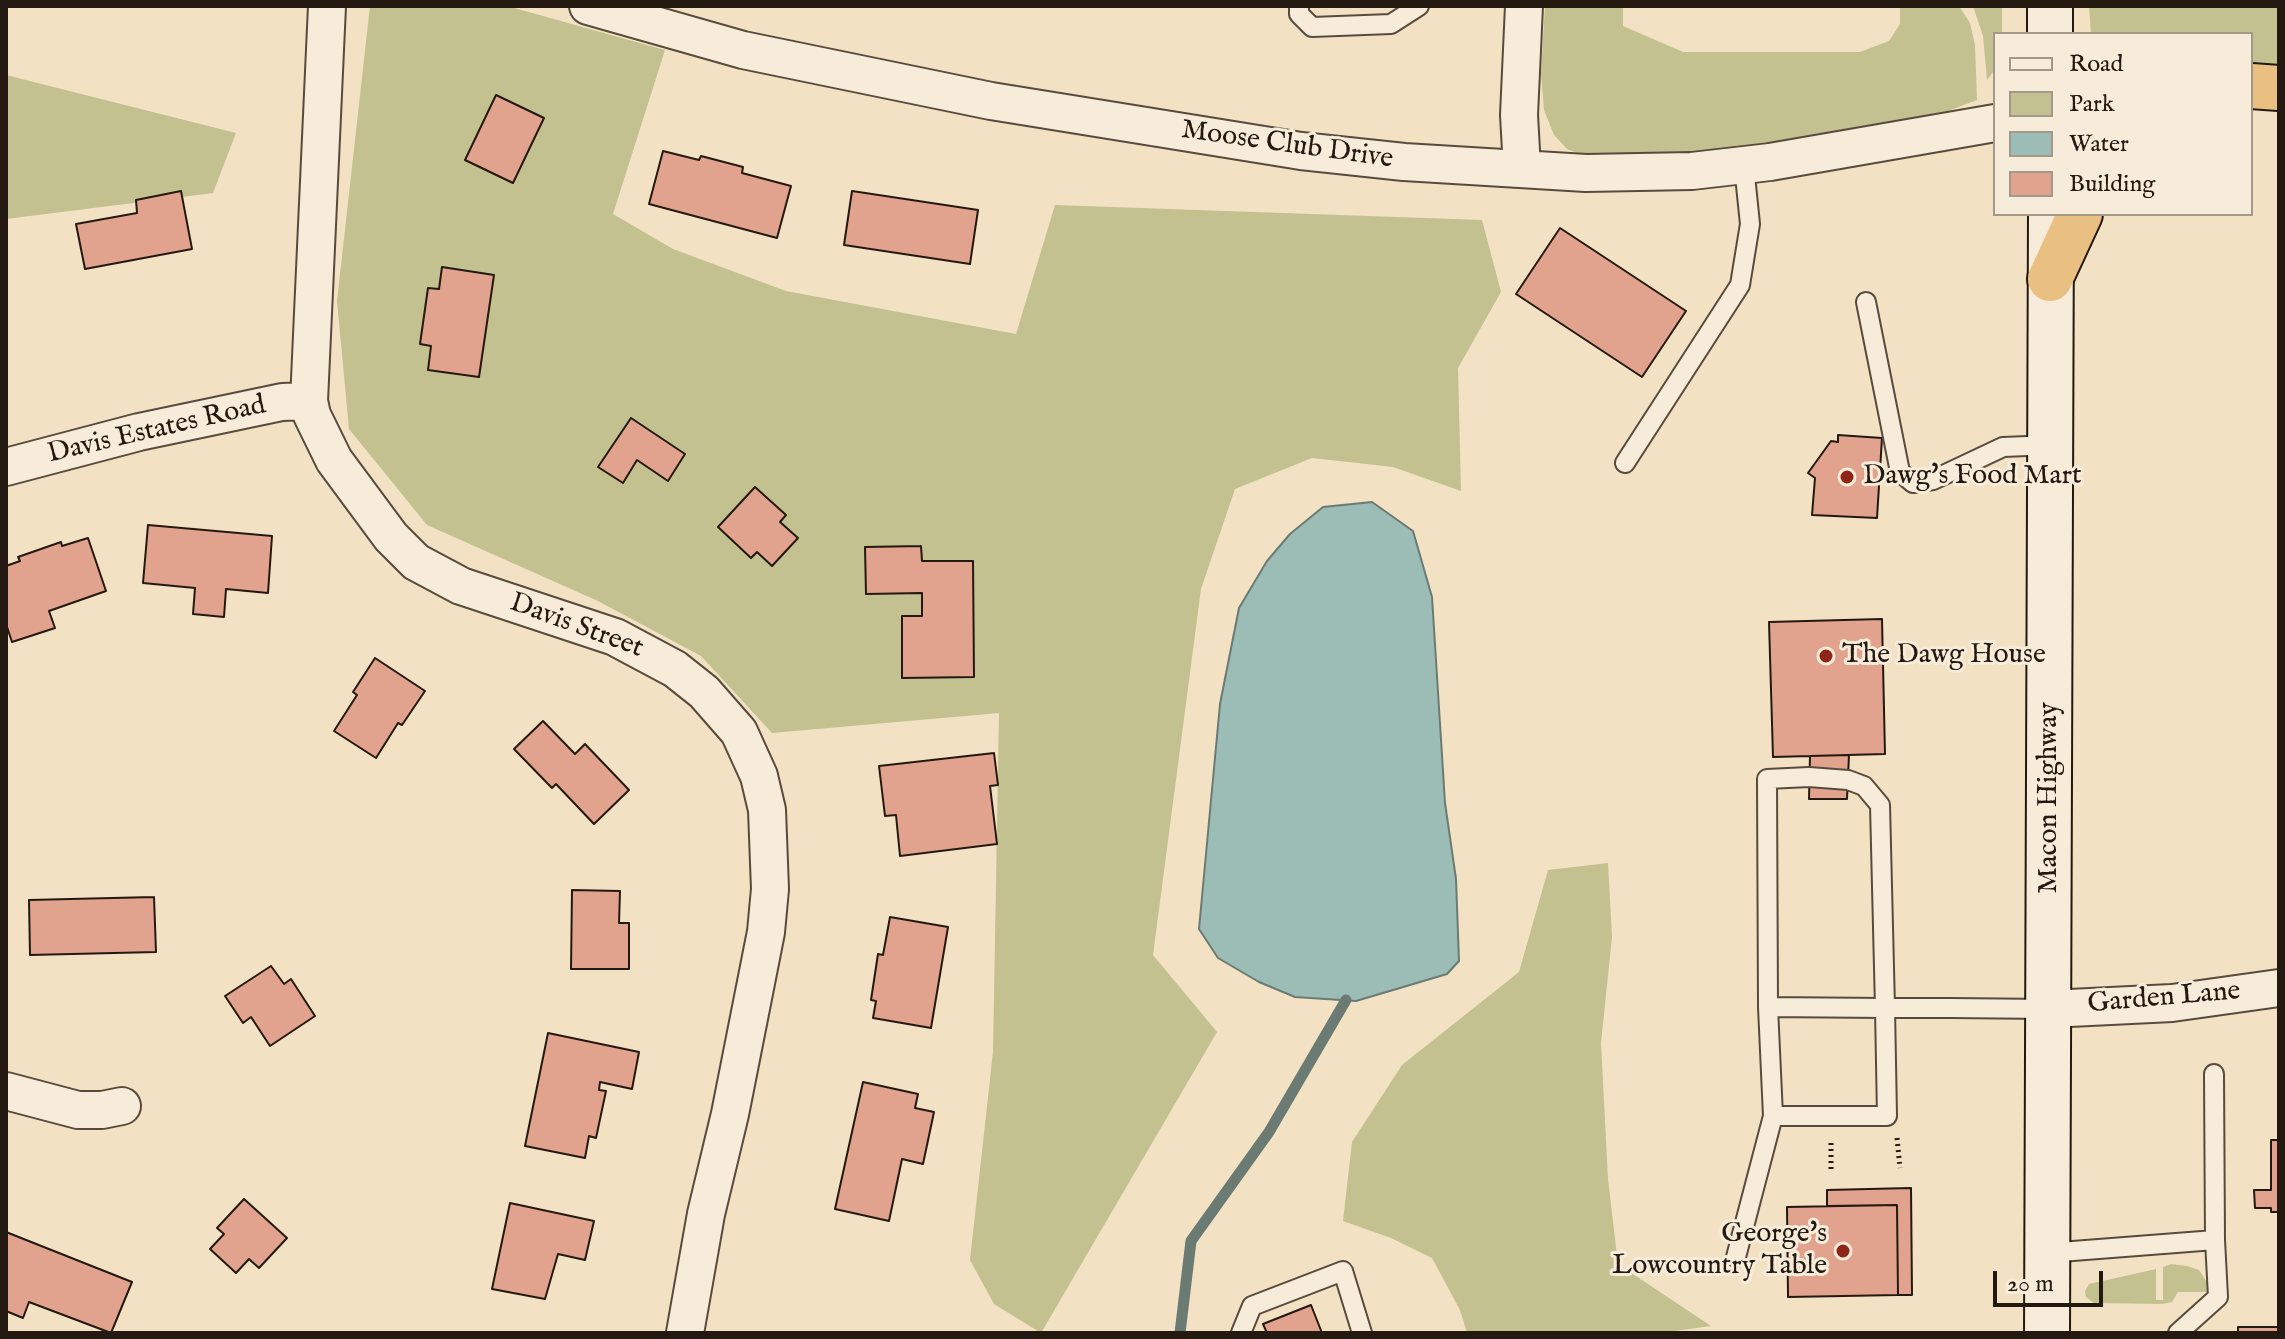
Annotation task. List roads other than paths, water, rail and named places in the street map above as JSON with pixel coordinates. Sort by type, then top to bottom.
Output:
[{"type":"highway","points":[[2253,86],[2279,88]]},
{"type":"highway","points":[[2050,279],[2079,216]]},
{"type":"main road","points":[[2050,6],[2050,32]]},
{"type":"main road","name":"Macon Highway","points":[[2047,1333],[2051,216]]},
{"type":"street","name":"Davis Street","points":[[327,6],[309,401],[312,415],[334,460],[391,537],[416,562],[461,586],[615,637],[648,652],[704,692],[739,732],[750,753],[767,810],[770,889],[766,932],[730,1114],[706,1214],[685,1333]]},
{"type":"street","name":"Moose Club Drive","points":[[588,6],[743,50],[991,101],[1301,151],[1404,162],[1586,173],[1692,171],[1744,166],[1993,123]]},
{"type":"street","points":[[1522,168],[1519,115],[1524,6]]},
{"type":"street","name":"Davis Estates Road","points":[[6,467],[139,432],[282,402],[309,401]]},
{"type":"street","name":"Garden Lane","points":[[2049,1009],[2172,1003],[2279,988]]},
{"type":"street","points":[[6,1091],[78,1110],[122,1106]]},
{"type":"lane","points":[[1299,6],[1299,14],[1312,27],[1391,24],[1419,6]]},
{"type":"lane","points":[[1625,463],[1740,285],[1750,224],[1744,166]]},
{"type":"lane","points":[[1866,302],[1900,472],[1913,483],[1933,480],[2003,447],[2052,445]]},
{"type":"lane","points":[[1736,1257],[1773,1116],[1768,1007],[1767,779],[1809,777],[1848,780],[1864,786],[1880,805],[1887,1116],[1773,1116]]},
{"type":"lane","points":[[1768,1007],[2049,1009]]},
{"type":"lane","points":[[2178,1333],[2218,1297],[2214,1074]]},
{"type":"lane","points":[[2047,1253],[2215,1240]]},
{"type":"lane","points":[[1241,1333],[1252,1306],[1343,1271],[1362,1333]]},
{"type":"water","points":[[1372,502],[1413,531],[1432,597],[1445,803],[1456,879],[1459,961],[1447,974],[1356,1001],[1295,997],[1259,982],[1218,958],[1199,929],[1220,704],[1239,608],[1267,561],[1290,534],[1323,507]]},
{"type":"waterway","points":[[1180,1333],[1191,1241],[1269,1132],[1346,1000]]},
{"type":"place","name":"Dawg's Food Mart","points":[[1847,477]]},
{"type":"place","name":"The Dawg House","points":[[1826,656]]},
{"type":"place","name":"George's Lowcountry Table","points":[[1843,1251]]}]
